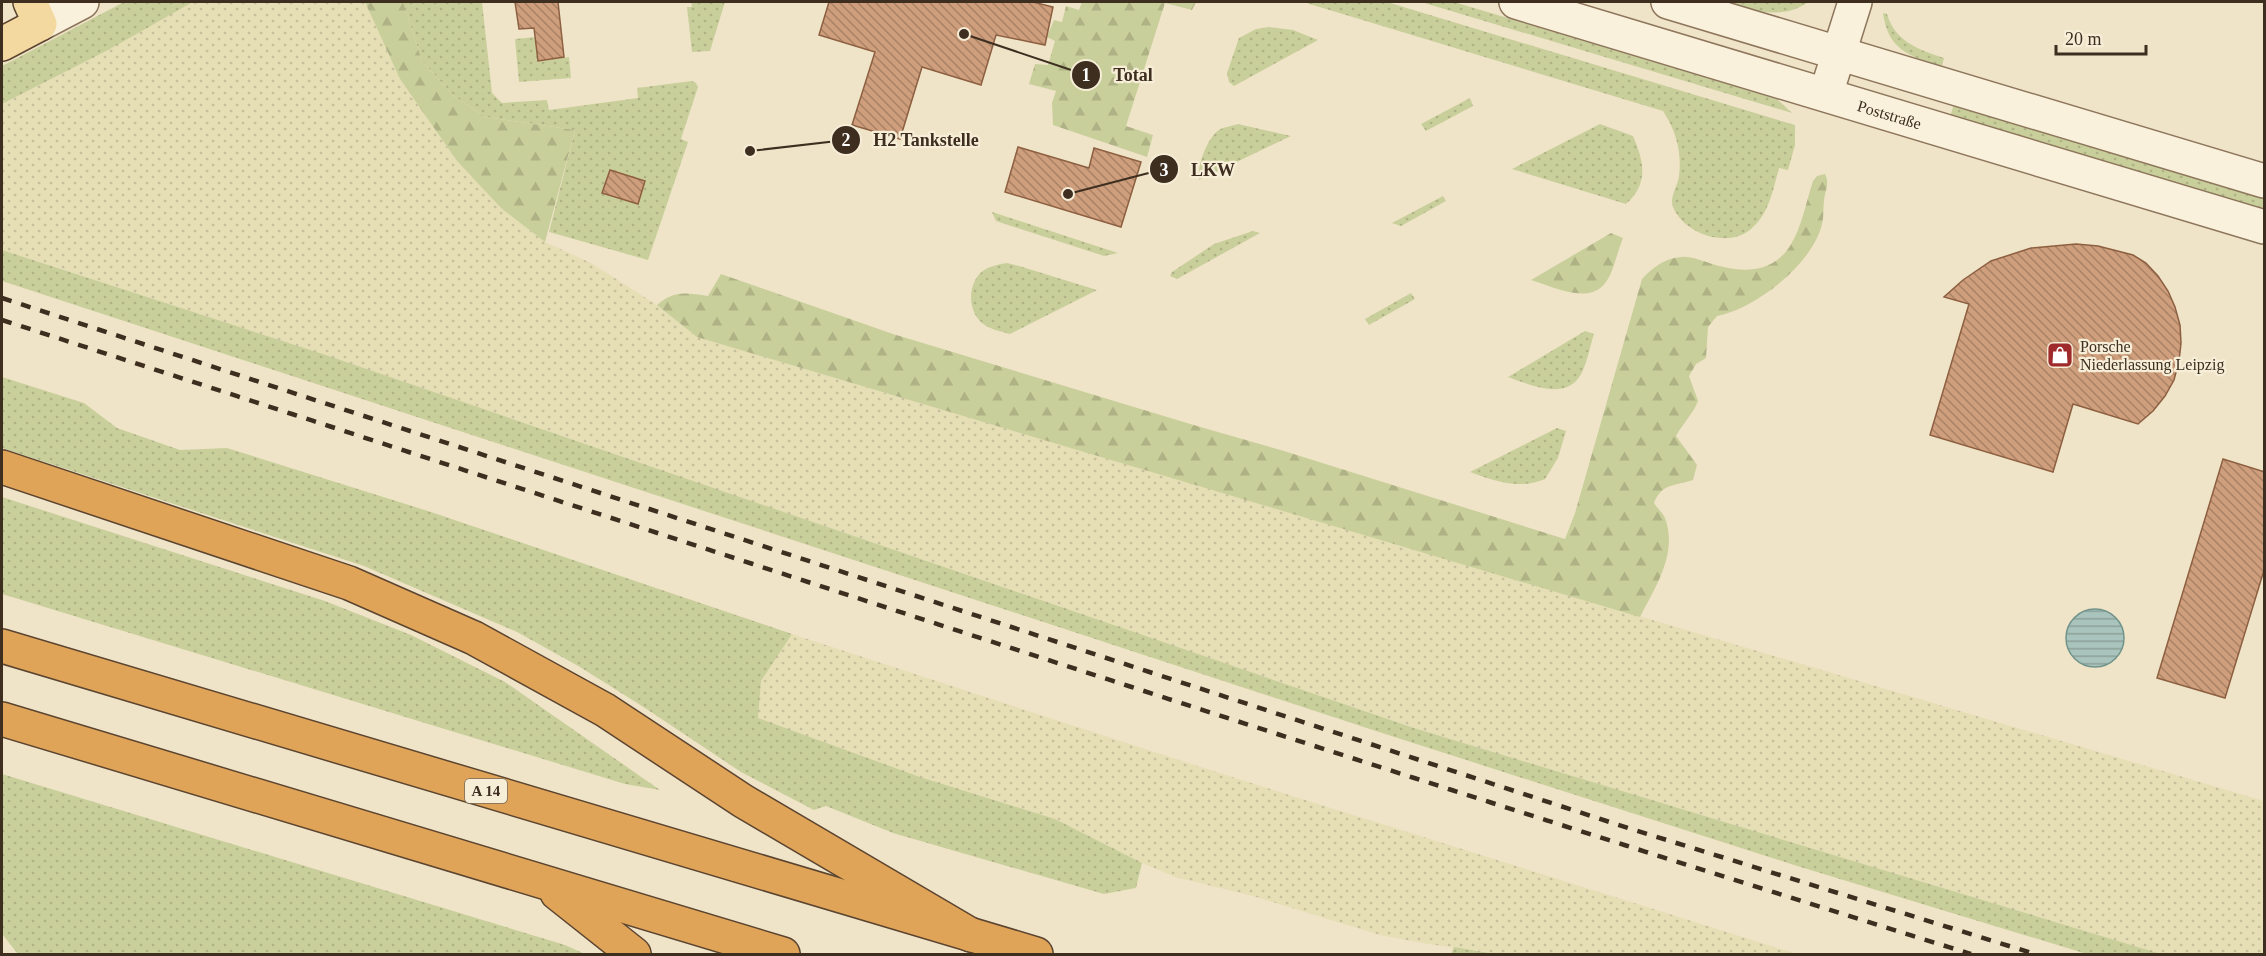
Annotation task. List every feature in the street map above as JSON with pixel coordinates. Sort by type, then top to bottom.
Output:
[{"type":"highway","points":[[2,467],[349,584],[474,638],[605,710],[743,801],[971,935]]},
{"type":"highway","name":"A 14","points":[[2,645],[1036,954]]},
{"type":"highway","points":[[2,718],[783,954]]},
{"type":"highway","points":[[544,882],[634,954]]},
{"type":"main road","points":[[2,44],[35,13]]},
{"type":"street","points":[[35,13],[82,2]]},
{"type":"street","name":"Poststraße","points":[[1516,2],[2265,227]]},
{"type":"street","points":[[1668,2],[2265,181]]},
{"type":"street","points":[[1826,94],[1855,2]]},
{"type":"shaded area","points":[[193,2],[365,2],[400,79],[457,161],[501,208],[545,242],[591,263],[657,305],[697,337],[2264,801],[2264,954],[2161,954],[1414,728],[326,355],[2,250],[2,104],[110,49]]},
{"type":"shaded area","points":[[792,634],[1216,772],[1797,954],[1495,954],[1380,935],[1253,896],[1175,877],[1055,819],[920,777],[757,718],[761,681]]},
{"type":"green space","points":[[124,2],[193,2],[110,49],[2,104],[2,66]]},
{"type":"green space","points":[[365,2],[403,2],[422,61],[454,96],[485,117],[575,130],[545,242],[501,208],[457,161],[400,79]]},
{"type":"green space","points":[[403,2],[482,2],[492,93],[502,103],[547,100],[549,110],[638,98],[637,88],[692,81],[696,83],[698,87],[681,139],[688,142],[648,260],[549,232],[575,130],[485,117],[454,96],[422,61]]},
{"type":"green space","points":[[691,2],[725,2],[710,51],[692,52],[687,7],[692,7]]},
{"type":"green space","points":[[1082,2],[1196,2],[1192,10],[1165,3],[1126,126],[1153,135],[1147,157],[1053,125],[1052,103],[1056,91],[1029,84],[1035,64],[1048,65],[1055,41],[1047,37],[1054,20],[1062,22],[1066,6],[1079,10]]},
{"type":"green space","points":[[1303,2],[1387,2],[1795,125],[1795,145],[1788,170],[1779,168],[1766,209],[1751,229],[1731,238],[1708,236],[1687,225],[1673,207],[1672,200],[1679,176],[1680,159],[1675,134],[1663,111]]},
{"type":"green space","points":[[1421,2],[1454,2],[1777,99],[1792,113]]},
{"type":"green space","points":[[1722,2],[1808,2],[1788,11],[1766,12]]},
{"type":"green space","points":[[1883,13],[1887,14],[1896,32],[1902,38],[1926,52],[1944,58],[1942,66],[1911,55],[1895,44],[1886,26]]},
{"type":"green space","points":[[1269,27],[1293,30],[1318,40],[1234,86],[1229,82],[1227,73],[1239,38],[1256,29]]},
{"type":"green space","points":[[536,37],[538,61],[569,57],[571,78],[519,82],[515,39]]},
{"type":"green space","points":[[1470,98],[1473,106],[1426,131],[1421,124]]},
{"type":"green space","points":[[1954,104],[2264,198],[2264,211],[1950,117]]},
{"type":"green space","points":[[1238,124],[1291,136],[1199,180],[1201,160],[1211,139],[1221,129]]},
{"type":"green space","points":[[1600,124],[1633,136],[1640,155],[1641,180],[1626,204],[1512,169]]},
{"type":"green space","points":[[1825,174],[1827,184],[1823,221],[1807,254],[1795,269],[1765,294],[1732,312],[1717,316],[1708,327],[1706,358],[1696,364],[1689,376],[1698,401],[1676,436],[1697,465],[1693,480],[1665,489],[1654,503],[1665,518],[1669,544],[1663,569],[1640,617],[697,337],[657,305],[675,295],[708,296],[721,274],[893,334],[1284,451],[1565,539],[1575,513],[1642,279],[1659,264],[1681,257],[1745,270],[1774,262],[1783,255],[1794,239],[1813,181],[1817,176]]},
{"type":"green space","points":[[1443,196],[1446,201],[1401,226],[1392,223]]},
{"type":"green space","points":[[992,212],[1118,253],[1104,256],[996,221]]},
{"type":"green space","points":[[1253,231],[1260,233],[1177,279],[1170,276],[1172,272],[1214,244]]},
{"type":"green space","points":[[1611,233],[1623,238],[1609,278],[1599,289],[1590,293],[1570,292],[1531,280]]},
{"type":"green space","points":[[2,250],[326,355],[1414,728],[2161,954],[2087,954],[1794,865],[1382,733],[2,281]]},
{"type":"green space","points":[[1007,263],[1097,290],[1010,334],[998,331],[983,324],[976,316],[971,295],[975,281],[984,270]]},
{"type":"green space","points":[[1411,293],[1415,299],[1369,325],[1365,319]]},
{"type":"green space","points":[[1585,331],[1594,334],[1588,357],[1577,380],[1569,386],[1549,389],[1508,377]]},
{"type":"green space","points":[[2,377],[84,403],[117,428],[180,450],[227,448],[428,511],[792,634],[761,681],[758,718],[920,777],[1055,819],[1142,863],[1136,888],[1104,894],[893,833],[826,806],[814,810],[741,772],[580,667],[517,632],[364,566],[2,448]]},
{"type":"green space","points":[[1557,428],[1566,431],[1558,458],[1545,479],[1516,484],[1470,472]]},
{"type":"green space","points":[[2,497],[325,601],[411,635],[505,682],[660,790],[625,784],[2,594]]},
{"type":"green space","points":[[2,774],[565,945],[585,954],[18,954],[2,934]]},
{"type":"green space","points":[[1454,947],[1495,954],[1451,954]]},
{"type":"water","points":[[2095,609],[2106,611],[2119,622],[2124,638],[2122,649],[2111,662],[2095,667],[2084,665],[2071,654],[2066,638],[2068,627],[2079,614]]},
{"type":"building","points":[[515,2],[558,2],[564,57],[538,61],[534,28],[519,29]]},
{"type":"building","points":[[829,2],[1033,2],[1053,7],[1045,45],[996,35],[981,85],[922,67],[900,139],[852,125],[875,52],[819,35]]},
{"type":"building","points":[[1018,147],[1089,168],[1094,148],[1141,162],[1121,227],[1005,192]]},
{"type":"building","points":[[610,170],[645,181],[638,204],[602,193]]},
{"type":"building","points":[[2076,244],[2098,246],[2133,255],[2146,263],[2168,291],[2180,325],[2181,343],[2174,380],[2165,396],[2138,424],[2073,404],[2053,472],[1930,435],[1969,304],[1944,297],[1963,280],[1991,261],[2031,248]]},
{"type":"building","points":[[2223,459],[2265,472],[2265,567],[2225,698],[2157,678]]},
{"type":"railway","points":[[2,298],[1628,828],[2035,954]]},
{"type":"railway","points":[[2,320],[1231,719],[1971,954]]},
{"type":"place","name":"Total","points":[[964,34]]},
{"type":"place","name":"H2 Tankstelle","points":[[750,151]]},
{"type":"place","name":"LKW","points":[[1068,194]]},
{"type":"place","name":"Porsche Niederlassung Leipzig","points":[[2060,355]]}]
